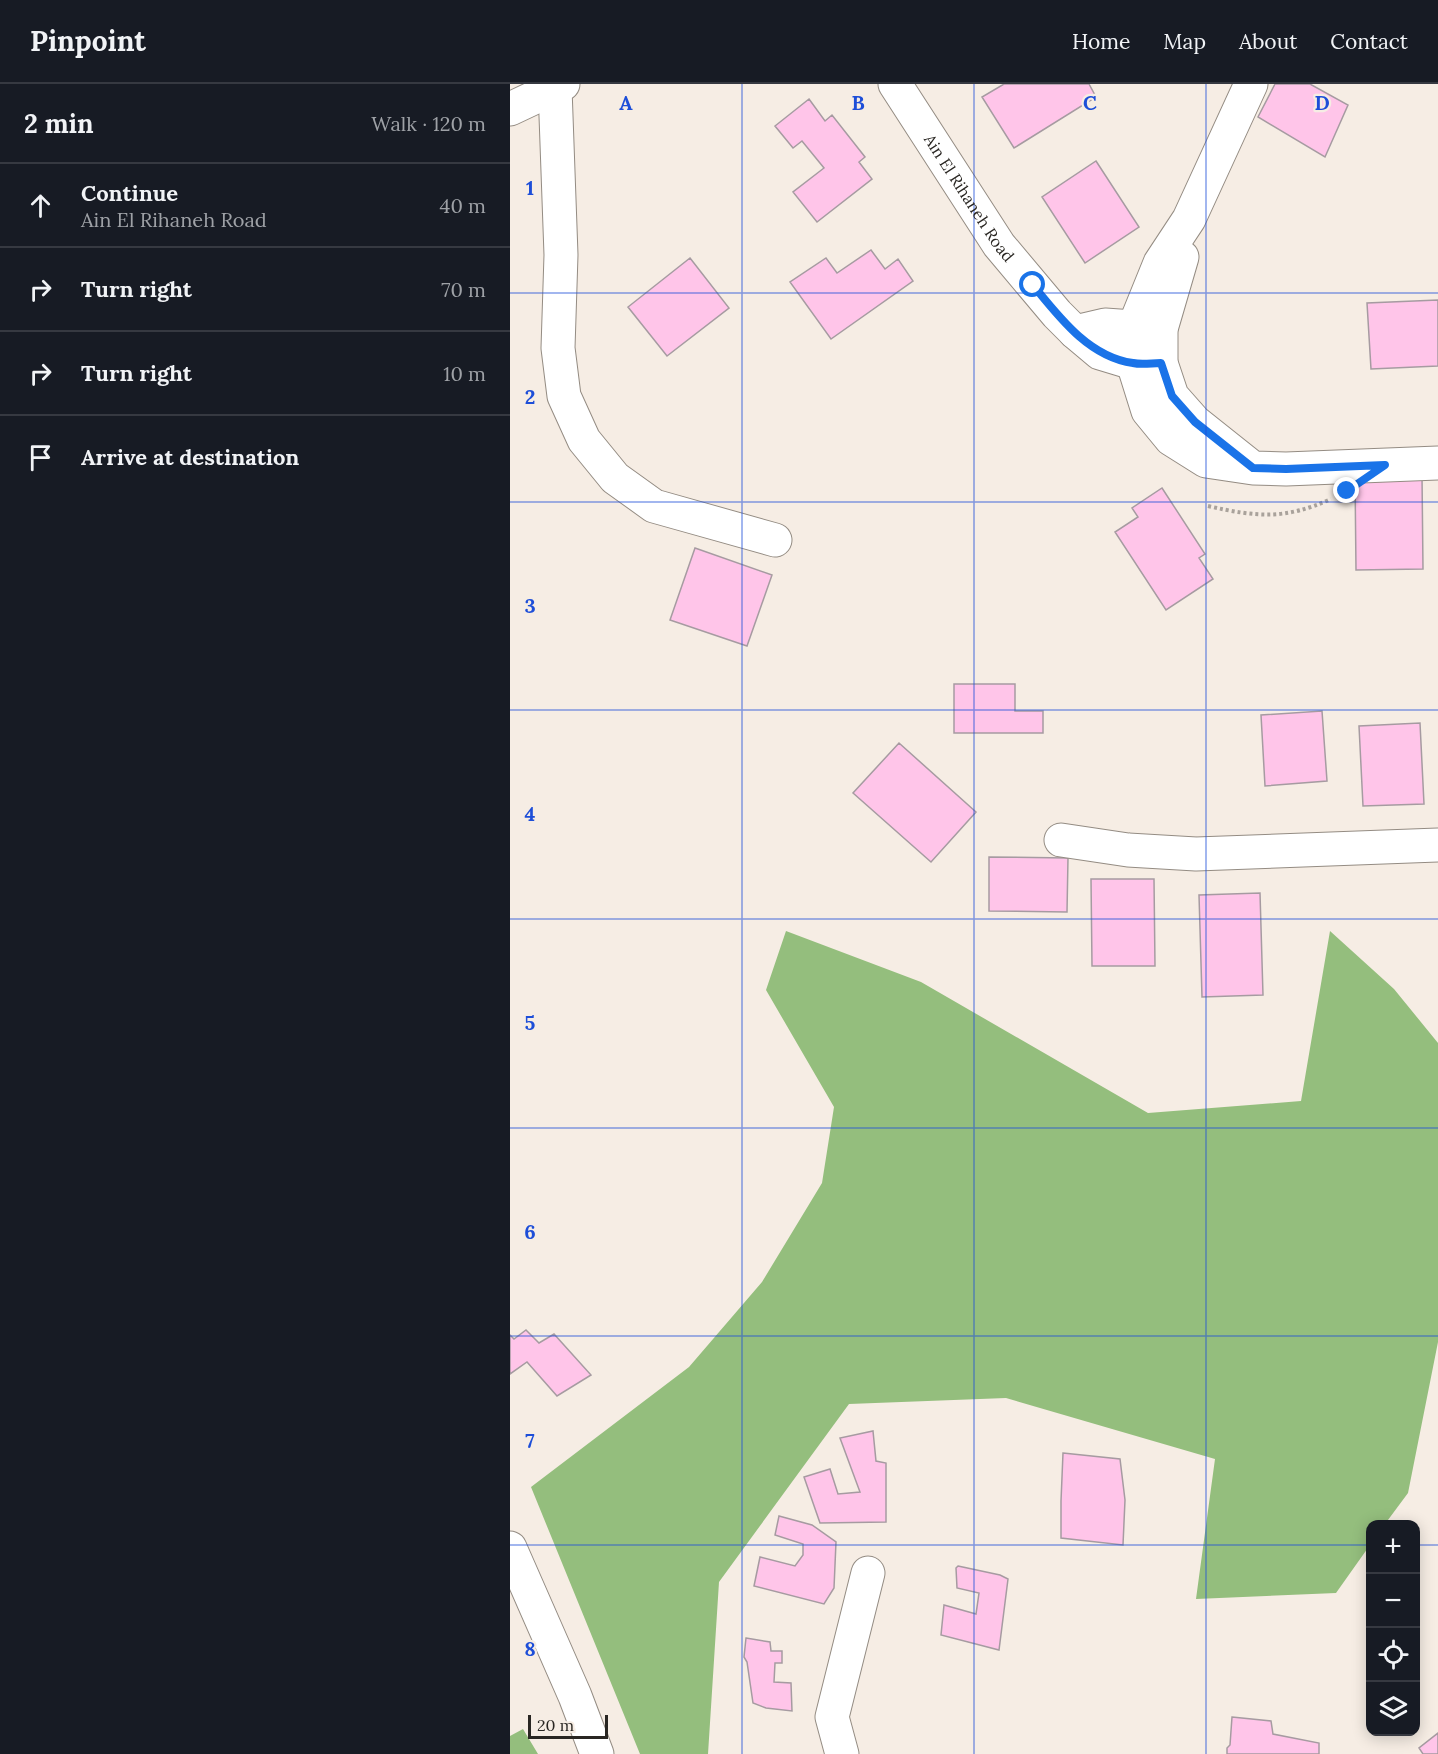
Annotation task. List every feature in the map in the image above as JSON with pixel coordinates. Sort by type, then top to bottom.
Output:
[{"type":"street","name":"Ain El Rihaneh Road","points":[[895,84],[999,245],[1057,314],[1100,353],[1147,363]]},
{"type":"street","points":[[1251,84],[1189,219],[1160,263],[1148,328],[1148,411],[1171,439],[1206,461],[1253,468],[1286,469],[1438,463]]},
{"type":"street","points":[[510,109],[559,86],[561,255],[558,348],[564,396],[584,440],[615,478],[654,506],[775,540]]},
{"type":"street","points":[[1075,332],[1105,325],[1148,328]]},
{"type":"street","points":[[1061,840],[1128,850],[1196,854],[1438,844]]},
{"type":"street","points":[[510,1548],[575,1696],[597,1754]]},
{"type":"street","points":[[842,1754],[832,1717],[868,1573]]},
{"type":"path","points":[[1208,506],[1266,516],[1290,513],[1318,505],[1337,496]]},
{"type":"green space","points":[[786,931],[921,982],[1148,1113],[1301,1101],[1330,931],[1394,989],[1438,1043],[1438,1342],[1408,1493],[1388,1520],[1366,1520],[1366,1551],[1336,1593],[1196,1599],[1215,1459],[1006,1398],[849,1404],[719,1582],[708,1754],[640,1754],[531,1487],[689,1367],[762,1282],[822,1183],[834,1107],[766,990]]},
{"type":"green space","points":[[523,1729],[538,1754],[510,1754],[510,1736]]},
{"type":"building","points":[[1004,84],[1089,84],[1096,97],[1014,148],[982,97]]},
{"type":"building","points":[[1275,84],[1310,84],[1348,105],[1325,157],[1258,117]]},
{"type":"building","points":[[809,99],[825,121],[832,115],[865,157],[859,162],[872,179],[817,222],[793,192],[824,168],[802,141],[793,148],[775,126]]},
{"type":"building","points":[[1096,161],[1139,227],[1085,263],[1042,197]]},
{"type":"building","points":[[871,250],[885,269],[898,259],[913,281],[831,339],[790,282],[826,258],[837,273]]},
{"type":"building","points":[[690,258],[729,308],[667,356],[628,307]]},
{"type":"building","points":[[1438,300],[1438,366],[1371,369],[1367,303]]},
{"type":"building","points":[[1422,475],[1423,569],[1356,570],[1355,476]]},
{"type":"building","points":[[1162,488],[1205,554],[1199,558],[1213,579],[1166,610],[1115,532],[1138,517],[1132,508]]},
{"type":"building","points":[[695,548],[772,575],[747,646],[670,620]]},
{"type":"building","points":[[954,684],[1015,684],[1015,711],[1043,711],[1043,733],[954,733]]},
{"type":"building","points":[[1322,711],[1327,781],[1265,786],[1261,715]]},
{"type":"building","points":[[1420,723],[1424,804],[1363,806],[1359,726]]},
{"type":"building","points":[[899,743],[976,812],[931,862],[853,793]]},
{"type":"building","points":[[989,857],[1068,858],[1067,912],[989,911]]},
{"type":"building","points":[[1091,879],[1154,879],[1155,966],[1092,966]]},
{"type":"building","points":[[1260,893],[1263,995],[1202,997],[1199,895]]},
{"type":"building","points":[[526,1330],[539,1343],[554,1334],[591,1375],[557,1396],[527,1362],[510,1374],[510,1335],[514,1339]]},
{"type":"building","points":[[873,1431],[876,1461],[886,1463],[886,1522],[820,1523],[804,1477],[830,1469],[838,1494],[860,1492],[840,1438]]},
{"type":"building","points":[[1063,1453],[1120,1459],[1125,1500],[1123,1545],[1061,1538]]},
{"type":"building","points":[[779,1516],[812,1525],[836,1542],[834,1588],[824,1604],[754,1586],[760,1557],[795,1566],[803,1555],[803,1544],[775,1535]]},
{"type":"building","points":[[958,1566],[1000,1575],[1008,1579],[999,1650],[941,1635],[944,1605],[976,1614],[979,1593],[957,1588],[956,1568]]},
{"type":"building","points":[[746,1638],[770,1642],[771,1651],[782,1651],[782,1663],[775,1663],[774,1682],[791,1683],[792,1711],[766,1708],[753,1703],[747,1662],[744,1657]]},
{"type":"building","points":[[1232,1717],[1271,1721],[1273,1734],[1319,1743],[1319,1754],[1227,1754]]},
{"type":"building","points":[[1438,1733],[1438,1754],[1423,1754],[1419,1748]]},
{"type":"route","points":[[1033,285],[1057,314],[1100,353],[1133,363],[1161,363],[1172,396],[1195,422],[1253,468],[1385,465],[1347,491]]}]
